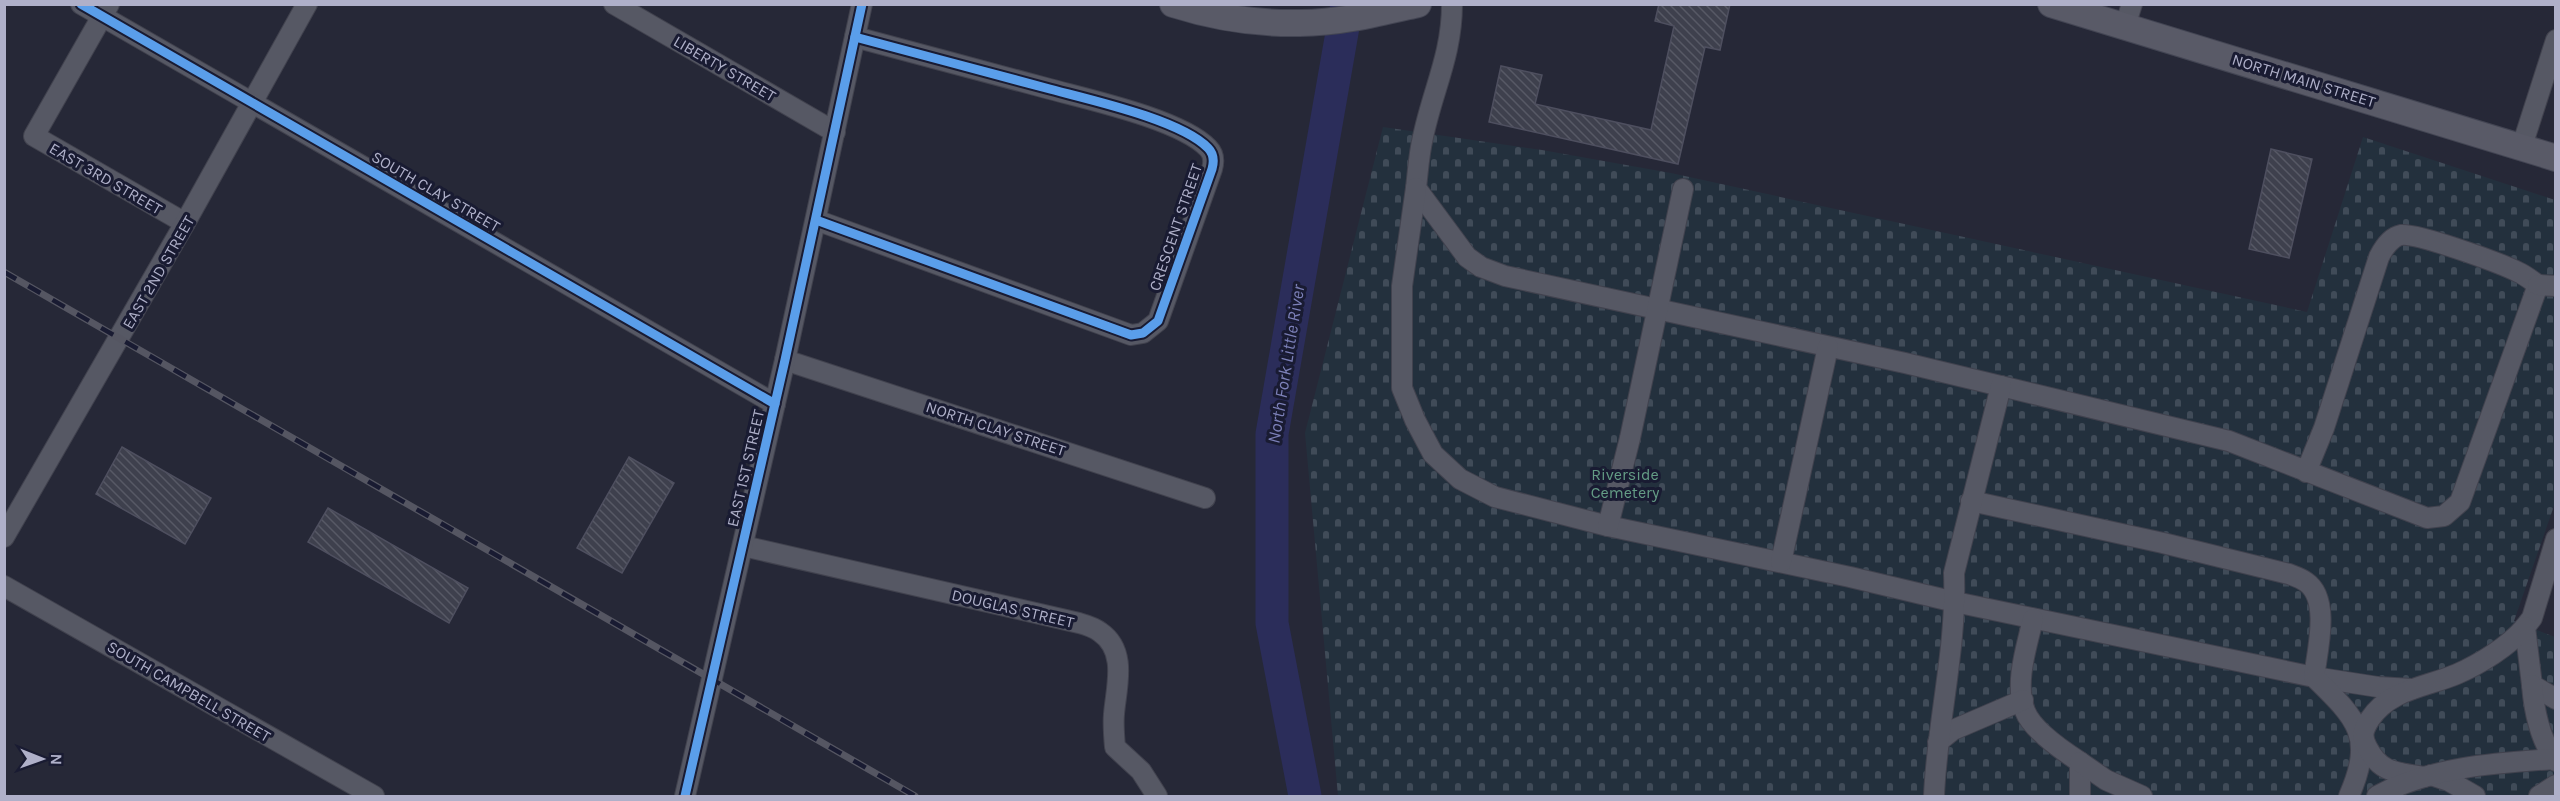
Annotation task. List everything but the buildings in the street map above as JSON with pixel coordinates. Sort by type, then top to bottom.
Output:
[{"type":"main road","points":[[1173,4],[1202,8],[1229,19],[1270,13],[1300,24],[1350,19],[1418,4]]},
{"type":"main road","name":"NORTH MAIN STREET","points":[[2051,4],[2128,15],[2556,158]]},
{"type":"street","name":"SOUTH CLAY STREET","points":[[81,4],[106,10],[252,103],[775,404]]},
{"type":"street","name":"EAST 2ND STREET","points":[[4,537],[185,223],[307,4]]},
{"type":"street","name":"LIBERTY STREET","points":[[614,4],[835,132]]},
{"type":"street","name":"EAST 1ST STREET","points":[[685,796],[785,360],[862,4]]},
{"type":"street","points":[[1452,4],[1452,32],[1444,70],[1423,138],[1402,286],[1402,388],[1415,420],[1433,454],[1460,479],[1495,497],[1608,526],[1781,562],[1955,603],[2314,677],[2412,689]]},
{"type":"street","name":"EAST 3RD STREET","points":[[106,10],[34,136],[185,223]]},
{"type":"street","name":"CRESCENT STREET","points":[[816,220],[1131,335],[1143,333],[1158,321],[1214,163],[1207,146],[1179,129],[1119,108],[855,37]]},
{"type":"street","points":[[2522,146],[2556,40]]},
{"type":"street","points":[[1416,188],[1467,257],[1481,267],[1505,276],[2001,386],[2229,441],[2306,472],[2427,518],[2444,516],[2460,502],[2547,285],[2492,261],[2415,236],[2399,235],[2386,245],[2379,257],[2324,428],[2306,472]]},
{"type":"street","points":[[1608,526],[1683,189]]},
{"type":"street","points":[[1781,562],[1828,347]]},
{"type":"street","name":"NORTH CLAY STREET","points":[[785,360],[1205,498]]},
{"type":"street","points":[[1934,796],[1938,742],[1948,682],[1955,603],[1954,573],[2001,386]]},
{"type":"street","points":[[1971,501],[2163,543],[2289,574],[2307,582],[2318,596],[2320,611],[2314,677],[2351,716],[2372,757],[2385,770],[2449,781],[2475,796]]},
{"type":"street","points":[[2349,796],[2356,780],[2364,729],[2378,707],[2412,689],[2459,673],[2517,636],[2532,618],[2556,539]]},
{"type":"street","name":"DOUGLAS STREET","points":[[743,546],[1079,623],[1101,632],[1112,645],[1117,661],[1119,681],[1114,714],[1115,747],[1141,771],[1157,796]]},
{"type":"street","name":"SOUTH CAMPBELL STREET","points":[[4,586],[374,796]]},
{"type":"street","points":[[2033,618],[2025,655],[2021,690],[2025,712],[2042,733],[2080,762],[2106,780],[2142,796]]},
{"type":"street","points":[[2524,627],[2533,704],[2547,748],[2555,760]]},
{"type":"street","points":[[2532,685],[2556,699]]},
{"type":"street","points":[[1938,742],[1953,730],[2023,700]]},
{"type":"street","points":[[2377,796],[2427,776],[2499,763],[2555,760]]},
{"type":"street","points":[[2079,796],[2080,762]]},
{"type":"street","points":[[2079,796],[2106,780]]},
{"type":"street","points":[[2539,796],[2556,785]]},
{"type":"green space","name":"Riverside Cemetery","points":[[1383,127],[1542,150],[1671,173],[2307,312],[2363,137],[2555,200],[2555,503],[2514,621],[2555,637],[2555,796],[1338,796],[1305,433]]},
{"type":"waterway","name":"North Fork Little River","points":[[1305,796],[1272,623],[1272,434],[1347,4]]},
{"type":"railway","points":[[4,272],[915,796]]},
{"type":"cycle path","points":[[81,4],[775,404]]},
{"type":"cycle path","points":[[685,796],[785,360],[862,4]]},
{"type":"cycle path","points":[[816,220],[1131,335],[1143,333],[1158,321],[1213,166],[1212,155],[1208,148],[1195,138],[1155,119],[1107,104],[855,37]]}]
